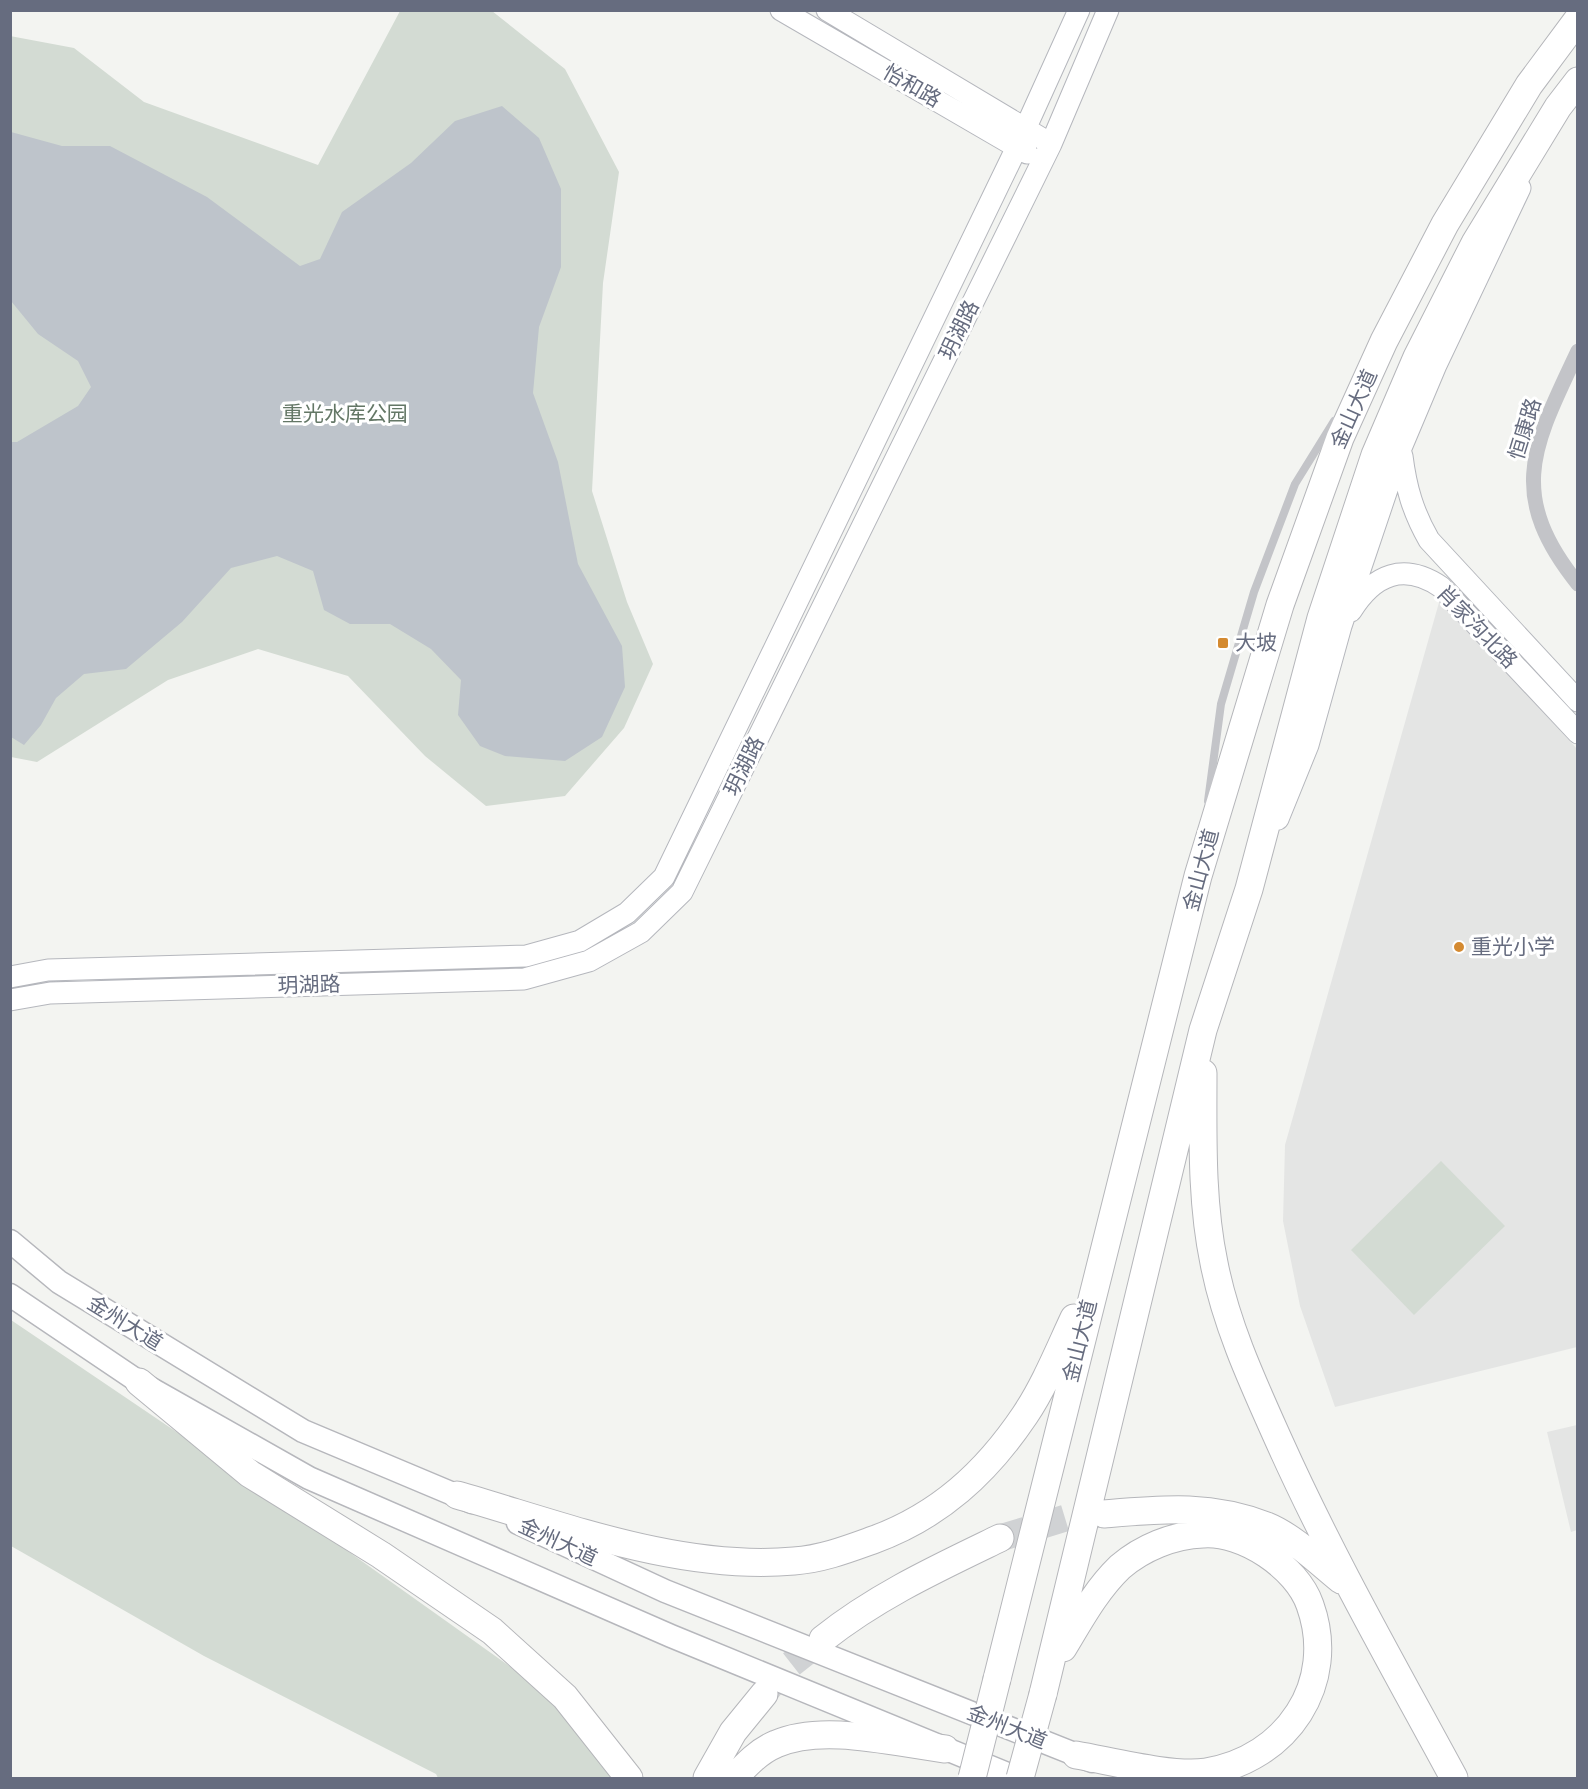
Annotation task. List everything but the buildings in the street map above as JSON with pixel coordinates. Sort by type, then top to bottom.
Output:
[{"type":"highway","name":"金山大道","points":[[972,1779],[1198,876],[1280,605],[1340,438],[1384,341],[1463,195],[1529,85],[1578,19]]},
{"type":"highway","name":"金山大道","points":[[1019,1779],[1046,1683],[1203,1030],[1249,889],[1321,618],[1375,455],[1417,357],[1475,243],[1558,107],[1578,81]]},
{"type":"highway","points":[[1203,1030],[1205,1193],[1214,1262],[1247,1371],[1304,1495],[1351,1589],[1454,1779]]},
{"type":"highway","points":[[457,1495],[635,1546],[721,1561],[795,1562],[834,1554],[893,1533],[942,1506],[992,1458],[1026,1414],[1100,1262]]},
{"type":"highway","points":[[139,1382],[250,1474],[381,1556],[492,1631],[565,1697],[629,1779]]},
{"type":"highway","points":[[1104,1514],[1159,1509],[1208,1509],[1269,1527],[1314,1557],[1351,1589]]},
{"type":"highway","points":[[1046,1683],[1090,1602],[1120,1568],[1147,1548],[1181,1537],[1205,1533],[1237,1540],[1266,1552],[1292,1574],[1310,1603],[1317,1644],[1317,1662],[1309,1695],[1294,1722],[1266,1748],[1234,1764],[1204,1772],[1168,1770],[1076,1755]]},
{"type":"highway","points":[[824,1639],[851,1617],[905,1584],[1000,1538]]},
{"type":"highway","points":[[707,1779],[733,1732],[764,1694]]},
{"type":"highway","points":[[734,1779],[751,1760],[777,1744],[819,1734],[945,1749]]},
{"type":"main road","name":"怡和路","points":[[781,10],[1017,147],[1046,153]]},
{"type":"main road","name":"怡和路","points":[[827,10],[1025,128],[1046,153]]},
{"type":"main road","name":"玥湖路","points":[[10,977],[48,970],[526,956],[580,941],[627,913],[664,877],[1017,147],[1079,10]]},
{"type":"main road","name":"玥湖路","points":[[10,1000],[50,993],[524,979],[589,961],[641,932],[682,892],[1046,153],[1108,10]]},
{"type":"main road","points":[[1249,889],[1308,745],[1341,626],[1401,448],[1436,365],[1558,107]]},
{"type":"main road","name":"肖家沟北路","points":[[1401,448],[1406,486],[1414,512],[1429,540],[1578,700]]},
{"type":"main road","name":"肖家沟北路","points":[[1341,626],[1359,597],[1374,584],[1389,576],[1407,573],[1423,575],[1441,587],[1578,733]]},
{"type":"main road","name":"金州大道","points":[[10,1241],[59,1282],[303,1431],[457,1495],[665,1590],[1138,1779]]},
{"type":"main road","points":[[10,1252],[59,1282]]},
{"type":"main road","name":"金州大道","points":[[10,1295],[139,1382],[309,1478],[671,1635],[1019,1779]]},
{"type":"street","name":"恒康路","points":[[1578,351],[1543,427],[1532,477],[1535,504],[1543,532],[1578,584]]},
{"type":"lane","points":[[1343,408],[1384,341]]},
{"type":"lane","points":[[1207,807],[1221,704],[1254,592],[1295,484],[1337,417]]},
{"type":"lane","points":[[1198,876],[1206,818]]},
{"type":"shaded area","name":"重光水库公园","points":[[502,106],[539,138],[561,189],[561,267],[539,327],[533,393],[558,462],[578,564],[622,646],[625,687],[602,737],[565,761],[505,756],[480,746],[458,715],[461,680],[431,649],[390,624],[350,624],[324,610],[313,571],[277,556],[231,568],[182,622],[126,669],[84,674],[56,698],[41,725],[24,745],[11,737],[11,442],[17,442],[78,406],[91,387],[78,361],[38,334],[11,301],[11,132],[62,146],[110,146],[207,197],[300,266],[320,259],[342,212],[411,163],[455,121]]},
{"type":"shaded area","name":"重光小学","points":[[1440,599],[1577,749],[1577,1347],[1335,1407],[1300,1306],[1283,1221],[1285,1145]]},
{"type":"shaded area","points":[[1577,1425],[1577,1530],[1571,1532],[1547,1432]]},
{"type":"green space","name":"重光水库公园","points":[[400,11],[492,11],[565,69],[619,172],[603,283],[592,491],[627,602],[653,664],[624,728],[565,796],[486,806],[425,756],[348,676],[258,649],[168,680],[37,762],[11,757],[10,36],[74,48],[144,102],[318,165]]},
{"type":"green space","points":[[1441,1161],[1505,1226],[1414,1315],[1351,1250]]},
{"type":"green space","points":[[11,1320],[252,1483],[522,1675],[559,1708],[620,1778],[438,1778],[436,1774],[204,1656],[11,1546]]},
{"type":"tunnel","points":[[1000,1538],[1069,1517],[1104,1514]]},
{"type":"tunnel","points":[[764,1694],[781,1672],[823,1639]]},
{"type":"place","name":"大坡","points":[[1223,643]]},
{"type":"place","name":"重光小学","points":[[1459,947]]}]
